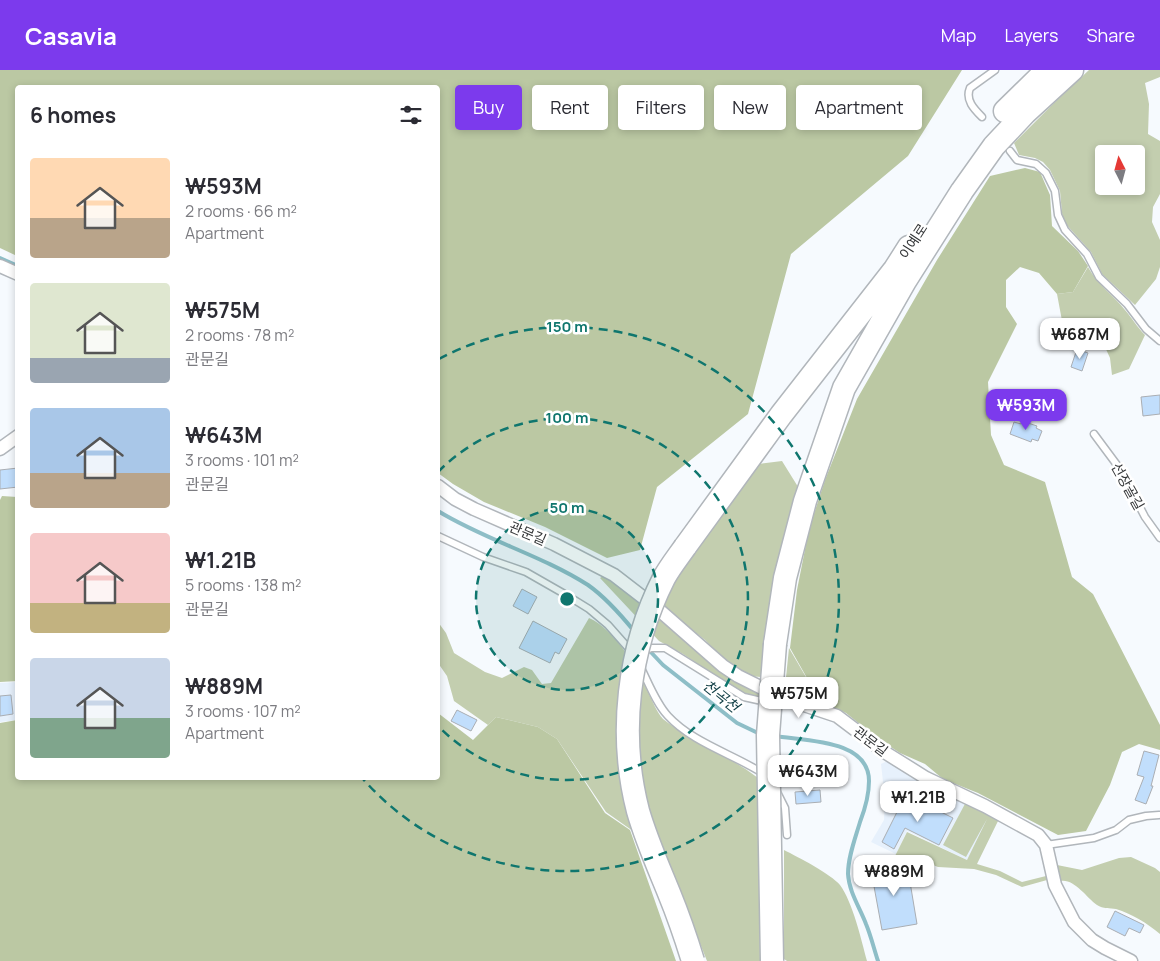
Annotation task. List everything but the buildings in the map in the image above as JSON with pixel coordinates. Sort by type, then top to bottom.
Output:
[{"type":"highway","name":"이예로","points":[[693,961],[638,811],[629,763],[630,693],[636,650],[647,614],[665,577],[686,547],[781,415],[895,269],[948,186],[983,137],[1015,101],[1047,70]]},
{"type":"highway","name":"이예로","points":[[772,961],[768,735],[776,644],[785,578],[805,501],[844,388],[905,281],[962,191],[994,146],[1025,112],[1072,70]]},
{"type":"street","points":[[0,266],[15,273]]},
{"type":"street","points":[[0,449],[15,438]]},
{"type":"street","name":"관문길","points":[[440,488],[455,499],[474,509],[554,544],[614,575],[658,609],[723,666],[755,685],[795,703],[837,716],[886,753],[945,788],[1029,829],[1038,835],[1046,845]]},
{"type":"street","points":[[1046,845],[1055,885],[1074,922],[1092,940],[1131,961]]},
{"type":"lane","points":[[982,117],[971,105],[968,92],[970,88],[995,70]]},
{"type":"lane","points":[[1010,151],[1017,160],[1036,164],[1046,173],[1055,191],[1058,215],[1064,230],[1087,254],[1099,277],[1126,304],[1146,329],[1160,341]]},
{"type":"lane","name":"선장골길","points":[[1094,434],[1120,469],[1145,517],[1160,538]]},
{"type":"lane","points":[[440,537],[483,557],[520,569],[589,608],[608,624],[626,643],[666,714],[678,726],[712,747],[761,772],[771,781],[785,808],[787,835]]},
{"type":"lane","points":[[634,656],[648,649],[665,648],[744,697],[765,702],[795,703]]},
{"type":"lane","points":[[1046,845],[1094,838],[1116,830],[1129,820],[1159,815]]},
{"type":"shaded area","points":[[15,682],[15,720],[0,722],[0,683]]},
{"type":"shaded area","points":[[889,760],[990,814],[967,860],[907,831],[896,854],[871,842],[884,820],[885,799],[881,764]]},
{"type":"green space","points":[[0,70],[962,70],[908,156],[791,254],[748,414],[657,487],[640,550],[607,558],[545,527],[484,502],[440,474],[440,85],[15,85],[15,255],[0,248]]},
{"type":"green space","points":[[1089,70],[1160,70],[1160,77],[1145,83],[1149,104],[1148,134],[1160,141],[1160,194],[1153,207],[1152,222],[1160,240],[1160,267],[1156,279],[1135,305],[1102,274],[1091,252],[1064,222],[1060,191],[1050,170],[1043,162],[1035,158],[1019,155],[1014,143]]},
{"type":"green space","points":[[1025,168],[1040,172],[1050,195],[1052,226],[1078,251],[1088,266],[1073,292],[1057,294],[1039,273],[1020,267],[1006,280],[1006,307],[1017,324],[988,382],[991,435],[1004,465],[1045,482],[1072,577],[1093,594],[1160,725],[1160,750],[1139,744],[1122,752],[1110,785],[1086,831],[1058,835],[978,793],[943,779],[925,764],[900,753],[877,738],[846,713],[820,701],[790,648],[797,590],[809,529],[825,480],[857,399],[937,260],[990,176]]},
{"type":"green space","points":[[1088,267],[1096,279],[1128,313],[1145,335],[1129,369],[1112,375],[1110,358],[1105,347],[1073,344],[1063,326],[1057,294],[1073,292]]},
{"type":"green space","points":[[782,461],[800,490],[765,642],[761,677],[748,676],[726,662],[705,640],[662,606],[691,553],[759,464]]},
{"type":"green space","points":[[2,496],[15,497],[15,681],[0,682],[0,500]]},
{"type":"green space","points":[[603,576],[627,592],[739,684],[763,696],[756,697],[737,690],[683,654],[659,641],[600,578]]},
{"type":"green space","points":[[589,618],[607,631],[624,650],[638,671],[656,710],[663,719],[758,778],[760,961],[707,961],[664,853],[606,812],[557,739],[538,727],[496,717],[488,725],[454,701],[447,676],[440,666],[440,625],[446,633],[454,653],[485,672],[502,678],[524,667],[532,670],[542,684],[551,683]]},
{"type":"green space","points":[[789,648],[820,701],[785,687]]},
{"type":"green space","points":[[440,715],[473,740],[496,717],[538,727],[557,739],[605,813],[630,830],[676,961],[0,961],[0,723],[15,720],[15,780],[440,780]]},
{"type":"green space","points":[[966,802],[999,819],[977,864],[1000,871],[1022,882],[1046,876],[1047,880],[1022,887],[996,875],[974,869],[938,867],[907,855],[894,858],[907,832],[967,860],[987,819],[966,857],[943,845]]},
{"type":"green space","points":[[784,850],[822,871],[840,885],[853,911],[867,961],[787,961],[784,959]]},
{"type":"green space","points":[[1131,857],[1160,872],[1160,934],[1128,913],[1099,906],[1075,885],[1070,882],[1060,881],[1057,865],[1082,870],[1119,858]]},
{"type":"waterway","name":"천곡천","points":[[0,258],[15,265]]},
{"type":"waterway","name":"천곡천","points":[[440,512],[475,531],[570,574],[588,585],[601,595],[634,631]]},
{"type":"waterway","name":"천곡천","points":[[647,648],[663,665],[737,723],[760,734]]},
{"type":"waterway","name":"천곡천","points":[[775,736],[833,745],[847,750],[858,757],[866,767],[869,781],[867,797],[852,848],[848,874],[853,894],[868,929],[878,961]]}]
